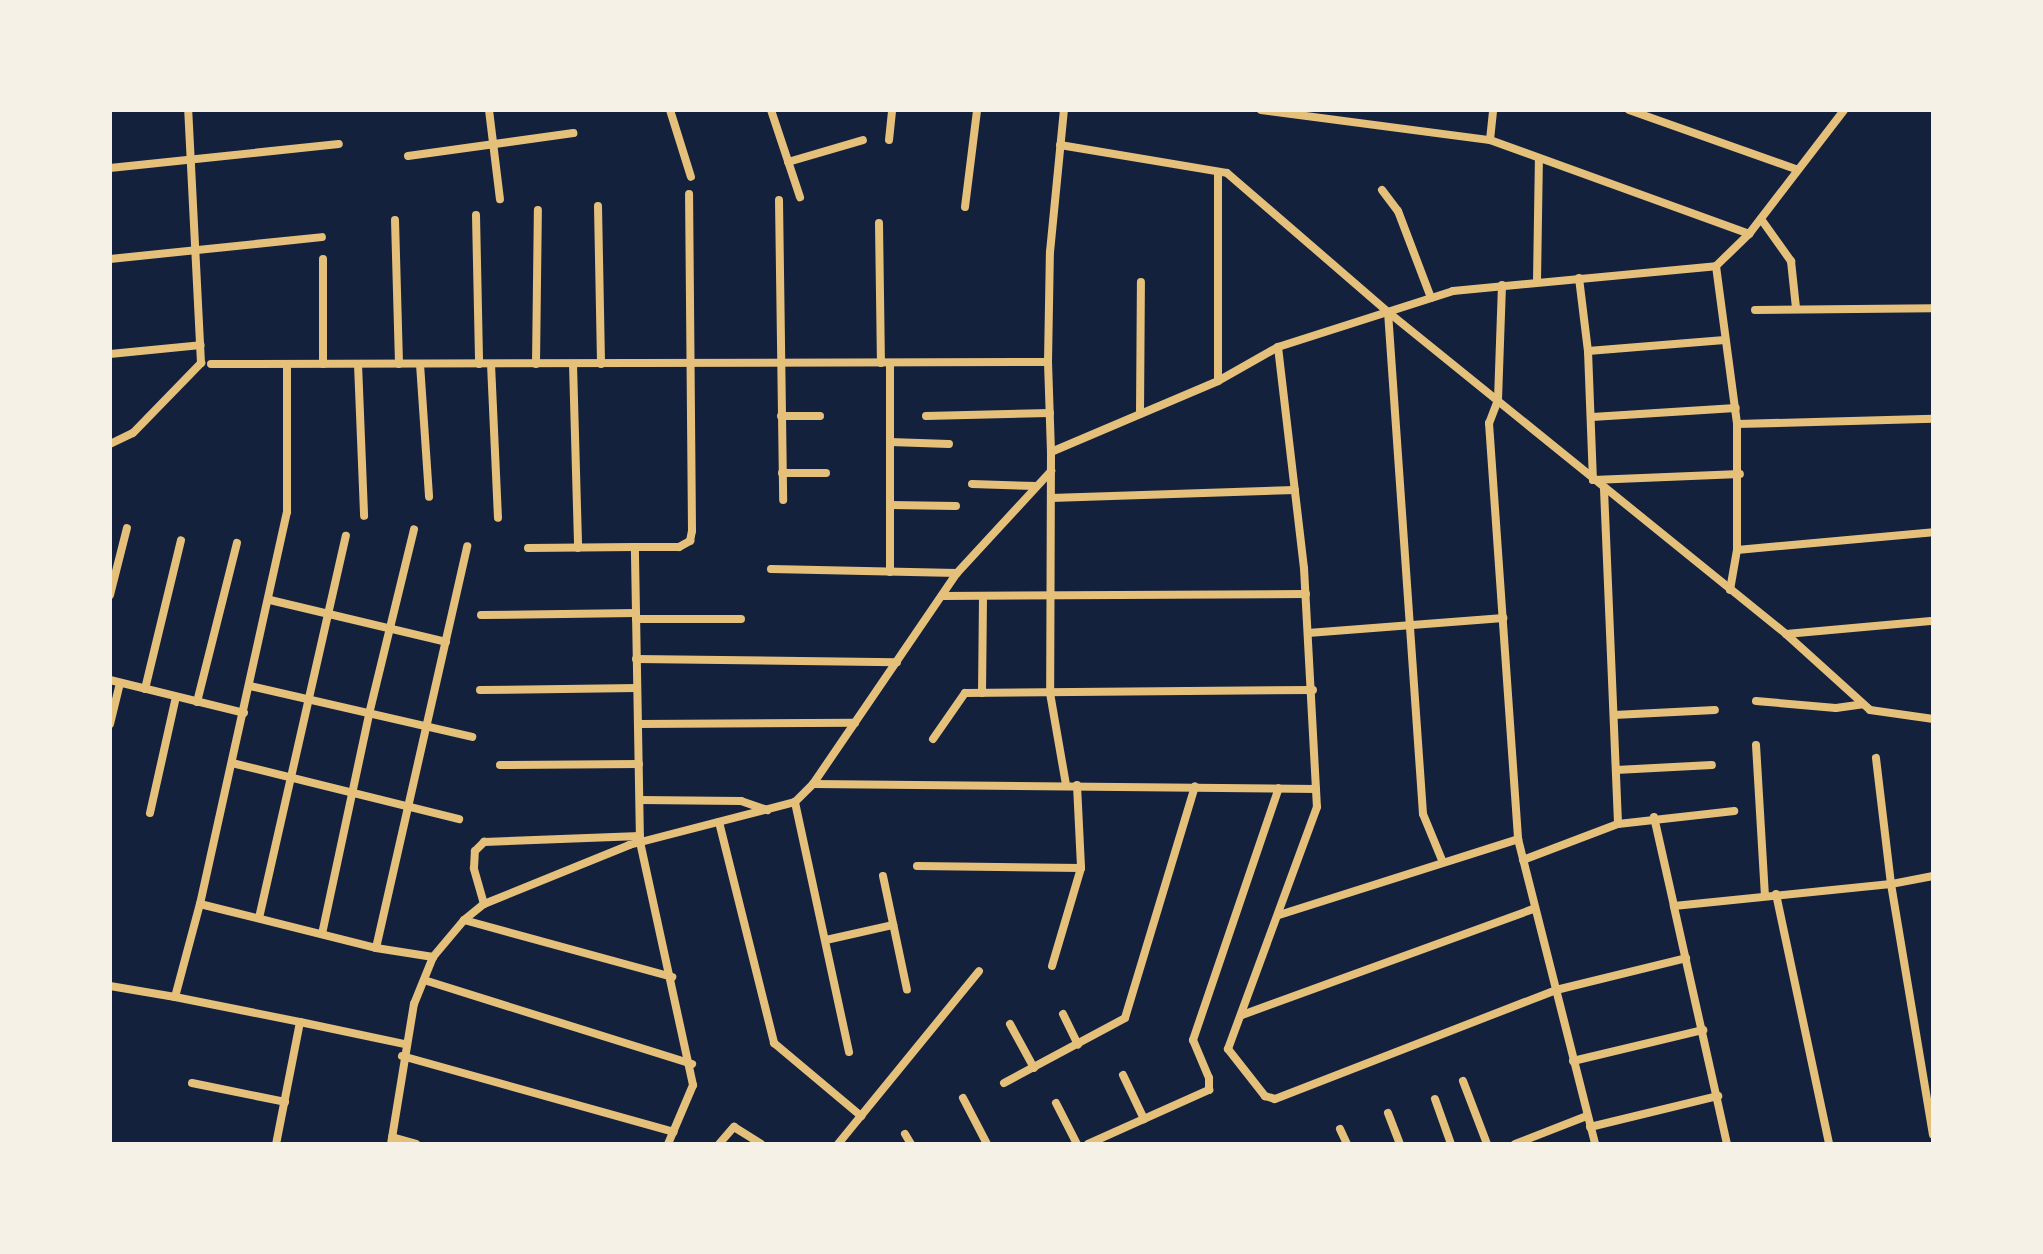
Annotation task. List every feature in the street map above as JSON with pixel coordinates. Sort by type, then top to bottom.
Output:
[{"type":"street","points":[[110,444],[133,433],[201,363],[188,110]]},
{"type":"street","points":[[489,110],[500,199]]},
{"type":"street","points":[[670,110],[691,177]]},
{"type":"street","points":[[771,110],[800,197]]},
{"type":"street","points":[[889,140],[892,110]]},
{"type":"street","points":[[965,207],[977,110]]},
{"type":"street","points":[[1064,110],[1050,252],[1048,362],[1050,693],[1066,785]]},
{"type":"street","points":[[1261,110],[1490,140],[1749,234]]},
{"type":"street","points":[[1490,140],[1493,110]]},
{"type":"street","points":[[1629,110],[1798,170]]},
{"type":"street","points":[[1051,452],[1218,381],[1278,347],[1432,298],[1502,285],[1716,266],[1749,234],[1844,110]]},
{"type":"street","points":[[408,156],[574,133]]},
{"type":"street","points":[[788,162],[863,140]]},
{"type":"street","points":[[110,168],[338,144]]},
{"type":"street","points":[[1060,145],[1227,173],[1388,312],[1786,634],[1863,704],[1892,716],[1933,720]]},
{"type":"street","points":[[1538,281],[1539,159]]},
{"type":"street","points":[[1218,172],[1218,381]]},
{"type":"street","points":[[1382,190],[1398,211],[1432,298]]},
{"type":"street","points":[[528,548],[679,547],[690,541],[690,194]]},
{"type":"street","points":[[779,200],[782,500]]},
{"type":"street","points":[[598,206],[601,364]]},
{"type":"street","points":[[536,364],[538,210]]},
{"type":"street","points":[[476,215],[479,364]]},
{"type":"street","points":[[1761,219],[1791,261],[1796,308]]},
{"type":"street","points":[[395,220],[399,364]]},
{"type":"street","points":[[879,223],[890,442],[890,572]]},
{"type":"street","points":[[110,259],[322,236]]},
{"type":"street","points":[[323,259],[323,364]]},
{"type":"street","points":[[1716,266],[1738,424],[1737,550],[1730,590]]},
{"type":"street","points":[[1579,278],[1588,351],[1593,480]]},
{"type":"street","points":[[1140,414],[1141,282]]},
{"type":"street","points":[[1502,285],[1498,400],[1489,423],[1518,839],[1594,1144]]},
{"type":"street","points":[[1755,310],[1933,308]]},
{"type":"street","points":[[1388,312],[1424,814],[1442,860]]},
{"type":"street","points":[[1588,351],[1725,340]]},
{"type":"street","points":[[110,354],[201,344]]},
{"type":"street","points":[[1278,347],[1306,594],[1318,806],[1228,1049],[1266,1096],[1275,1099],[1556,990],[1686,958]]},
{"type":"street","points":[[211,364],[1048,362]]},
{"type":"street","points":[[175,997],[200,904],[288,512],[287,364]]},
{"type":"street","points":[[358,364],[364,516]]},
{"type":"street","points":[[420,364],[429,496]]},
{"type":"street","points":[[491,364],[498,518]]},
{"type":"street","points":[[573,364],[578,548]]},
{"type":"street","points":[[1592,417],[1736,408]]},
{"type":"street","points":[[926,416],[1050,413]]},
{"type":"street","points":[[781,416],[820,416]]},
{"type":"street","points":[[1738,424],[1933,419]]},
{"type":"street","points":[[890,442],[949,444]]},
{"type":"street","points":[[416,1144],[391,1141],[404,1044],[433,957],[464,920],[484,904],[640,839],[796,802],[813,784],[957,574],[1051,471]]},
{"type":"street","points":[[782,473],[826,474]]},
{"type":"street","points":[[1593,480],[1740,474]]},
{"type":"street","points":[[972,484],[1036,486]]},
{"type":"street","points":[[1604,488],[1618,824]]},
{"type":"street","points":[[1051,498],[1296,490]]},
{"type":"street","points":[[890,505],[956,506]]},
{"type":"street","points":[[110,595],[127,528]]},
{"type":"street","points":[[322,934],[368,714],[414,530]]},
{"type":"street","points":[[1737,550],[1933,532]]},
{"type":"street","points":[[259,918],[346,536]]},
{"type":"street","points":[[145,689],[182,540]]},
{"type":"street","points":[[197,702],[237,544]]},
{"type":"street","points":[[376,948],[467,546]]},
{"type":"street","points":[[635,547],[640,839],[692,1064],[693,1085],[668,1144]]},
{"type":"street","points":[[771,569],[957,574]]},
{"type":"street","points":[[942,596],[1306,594]]},
{"type":"street","points":[[982,596],[982,693]]},
{"type":"street","points":[[270,600],[446,642]]},
{"type":"street","points":[[481,615],[741,619]]},
{"type":"street","points":[[1308,633],[1409,622],[1503,618]]},
{"type":"street","points":[[1786,634],[1933,621]]},
{"type":"street","points":[[636,659],[897,662]]},
{"type":"street","points":[[110,680],[244,714]]},
{"type":"street","points":[[110,724],[120,683]]},
{"type":"street","points":[[250,686],[472,738]]},
{"type":"street","points":[[480,690],[637,688]]},
{"type":"street","points":[[933,739],[960,696],[982,693],[1313,690]]},
{"type":"street","points":[[150,814],[176,697]]},
{"type":"street","points":[[1756,701],[1836,708],[1863,704]]},
{"type":"street","points":[[1614,715],[1716,710]]},
{"type":"street","points":[[639,724],[855,723]]},
{"type":"street","points":[[1756,744],[1765,896]]},
{"type":"street","points":[[1876,758],[1891,884],[1933,1135]]},
{"type":"street","points":[[232,763],[459,819]]},
{"type":"street","points":[[500,765],[640,764]]},
{"type":"street","points":[[1616,770],[1712,765]]},
{"type":"street","points":[[813,784],[1316,789]]},
{"type":"street","points":[[1052,966],[1082,868],[1077,785]]},
{"type":"street","points":[[1004,1083],[1124,1018],[1194,786]]},
{"type":"street","points":[[1088,1144],[1209,1090],[1209,1078],[1193,1040],[1280,788]]},
{"type":"street","points":[[640,800],[741,801],[767,810]]},
{"type":"street","points":[[796,802],[849,1052]]},
{"type":"street","points":[[1522,860],[1618,824],[1734,811]]},
{"type":"street","points":[[1654,817],[1727,1144]]},
{"type":"street","points":[[719,822],[774,1043],[861,1116]]},
{"type":"street","points":[[484,904],[474,868],[476,851],[484,842],[640,839]]},
{"type":"street","points":[[1278,915],[1518,839]]},
{"type":"street","points":[[918,866],[1082,868]]},
{"type":"street","points":[[883,876],[907,990]]},
{"type":"street","points":[[1674,906],[1891,884],[1933,876]]},
{"type":"street","points":[[1776,894],[1829,1144]]},
{"type":"street","points":[[200,904],[376,948],[433,957]]},
{"type":"street","points":[[1241,1015],[1534,909]]},
{"type":"street","points":[[464,920],[672,977]]},
{"type":"street","points":[[826,940],[893,925]]},
{"type":"street","points":[[838,1144],[979,971]]},
{"type":"street","points":[[424,980],[692,1064]]},
{"type":"street","points":[[110,986],[404,1044]]},
{"type":"street","points":[[1063,1014],[1078,1046]]},
{"type":"street","points":[[276,1144],[300,1022]]},
{"type":"street","points":[[1010,1024],[1034,1068]]},
{"type":"street","points":[[1574,1061],[1702,1030]]},
{"type":"street","points":[[402,1056],[674,1132]]},
{"type":"street","points":[[1123,1074],[1144,1119]]},
{"type":"street","points":[[1463,1081],[1487,1144]]},
{"type":"street","points":[[192,1084],[285,1102]]},
{"type":"street","points":[[1590,1127],[1718,1096]]},
{"type":"street","points":[[963,1098],[987,1144]]},
{"type":"street","points":[[1435,1098],[1451,1144]]},
{"type":"street","points":[[1056,1103],[1077,1144]]},
{"type":"street","points":[[1388,1114],[1400,1144]]},
{"type":"street","points":[[1515,1144],[1588,1116]]},
{"type":"street","points":[[718,1144],[734,1127],[761,1144]]},
{"type":"street","points":[[1340,1129],[1347,1144]]},
{"type":"street","points":[[905,1134],[912,1144]]}]
